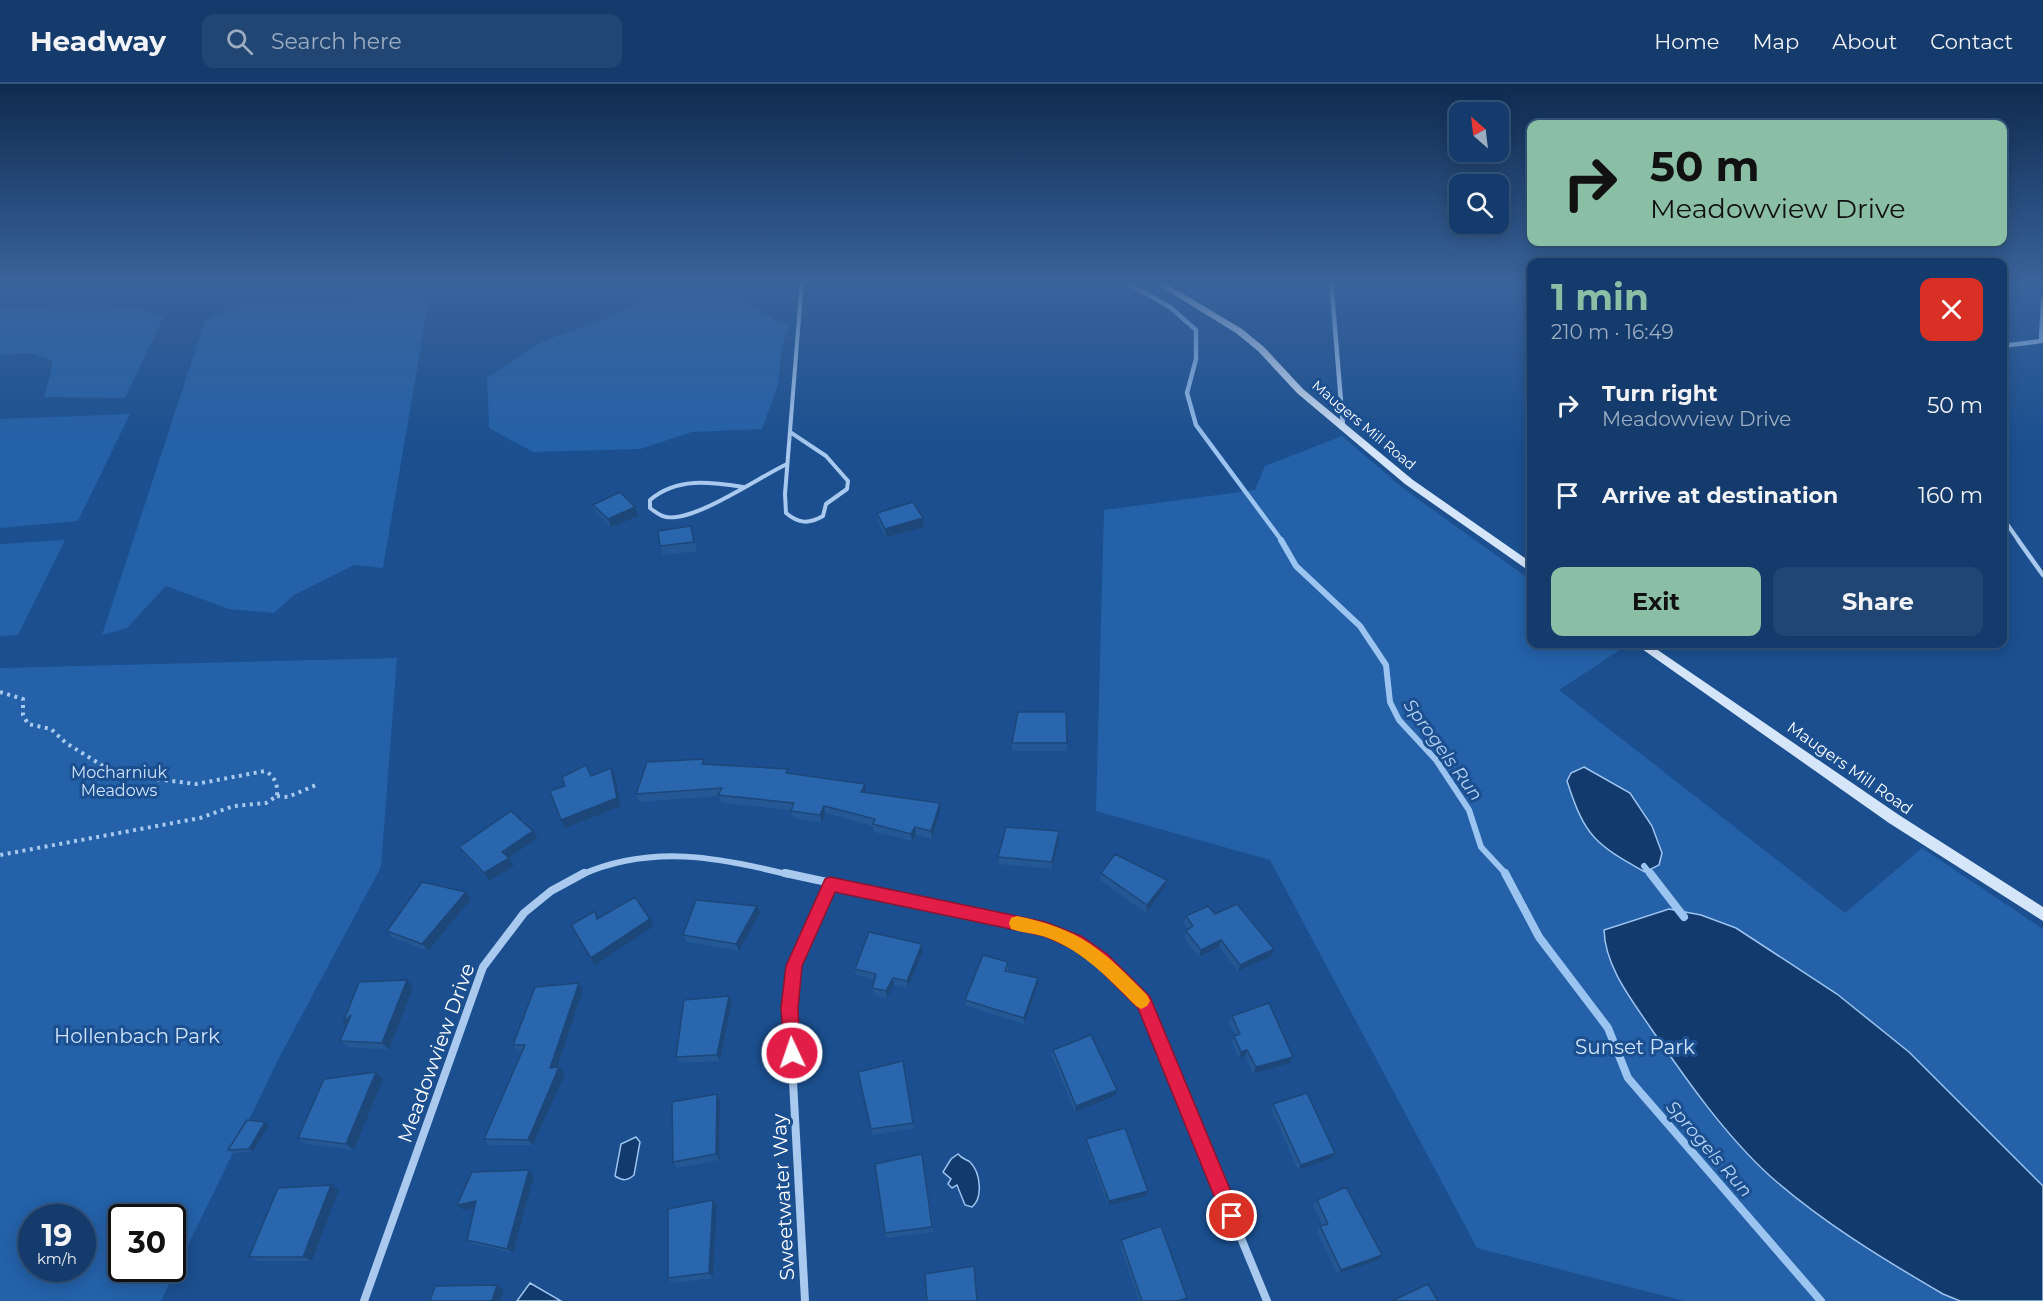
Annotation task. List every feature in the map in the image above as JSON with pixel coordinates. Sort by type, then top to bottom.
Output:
[{"type":"street","name":"Maugers Mill Road","points":[[1244,337],[1254,343],[1300,391],[1409,482],[1527,565]]},
{"type":"street","points":[[1336,337],[1343,426]]},
{"type":"street","points":[[2007,345],[2041,341],[2041,337]]},
{"type":"street","name":"Maugers Mill Road","points":[[1647,648],[1894,819],[2043,915]]},
{"type":"street","name":"Meadowview Drive","points":[[364,1301],[483,967],[505,934],[530,907],[590,869],[621,859],[658,854],[716,858],[1045,929],[1075,942],[1101,960],[1144,1003],[1267,1301]]},
{"type":"street","name":"Sweetwater Way","points":[[805,1301],[789,1008],[794,966],[830,884]]},
{"type":"lane","points":[[790,432],[826,456],[848,481],[847,489],[826,504],[823,516],[810,524],[795,522],[786,513],[790,432],[799,337]]},
{"type":"lane","points":[[743,487],[709,483],[678,485],[657,493],[650,500],[650,508],[656,514],[678,517],[743,487],[788,464]]},
{"type":"lane","points":[[2007,524],[2043,575]]},
{"type":"path","points":[[0,692],[23,699],[23,716],[28,724],[51,729],[66,743],[116,774],[196,784],[265,771],[275,780],[277,796]]},
{"type":"path","points":[[0,855],[200,818],[234,806],[266,803],[277,796],[288,797],[315,785]]},
{"type":"green space","points":[[0,337],[154,337],[125,398],[44,397],[52,360],[29,353],[0,355]]},
{"type":"green space","points":[[200,337],[423,337],[383,568],[354,565],[294,595],[274,613],[229,609],[166,586],[127,628],[102,635]]},
{"type":"green space","points":[[556,337],[786,337],[782,346],[778,385],[762,429],[692,432],[640,449],[533,452],[489,428],[487,378],[541,342]]},
{"type":"green space","points":[[130,414],[78,521],[0,528],[0,419]]},
{"type":"green space","name":"Sunset Park","points":[[1342,436],[1404,489],[1527,577],[1527,648],[1623,648],[1559,690],[1845,913],[1922,848],[2043,929],[2043,1301],[1684,1301],[1477,1248],[1270,860],[1096,811],[1104,510],[1255,490],[1265,466]]},
{"type":"green space","points":[[65,540],[18,635],[0,636],[0,544]]},
{"type":"green space","points":[[397,658],[381,867],[279,1058],[186,1250],[186,1204],[108,1204],[108,1282],[170,1282],[161,1301],[0,1301],[0,668]]},
{"type":"shaded area","points":[[1584,767],[1630,793],[1652,826],[1662,853],[1659,865],[1645,872],[1603,846],[1586,827],[1567,781],[1571,773]]},
{"type":"shaded area","points":[[1669,909],[1701,915],[1736,928],[1837,994],[1909,1052],[2043,1186],[2043,1301],[1960,1301],[1943,1294],[1832,1224],[1790,1193],[1753,1160],[1721,1124],[1677,1066],[1627,993],[1609,956],[1604,930]]},
{"type":"shaded area","points":[[636,1137],[640,1142],[634,1175],[625,1180],[620,1179],[615,1176],[621,1144]]},
{"type":"shaded area","points":[[958,1154],[974,1167],[978,1179],[978,1198],[972,1207],[965,1205],[957,1185],[952,1188],[948,1184],[951,1179],[943,1172],[951,1159]]},
{"type":"shaded area","points":[[530,1283],[561,1301],[517,1301]]},
{"type":"building","points":[[620,492],[635,507],[608,519],[593,505]]},
{"type":"building","points":[[913,502],[923,518],[885,529],[877,513]]},
{"type":"building","points":[[691,526],[694,542],[660,546],[658,531]]},
{"type":"building","points":[[1018,712],[1066,712],[1067,743],[1012,743]]},
{"type":"building","points":[[704,759],[702,764],[788,769],[786,773],[865,784],[861,792],[940,803],[931,831],[915,827],[911,834],[873,824],[875,819],[824,806],[820,815],[791,811],[794,803],[718,795],[722,788],[636,794],[647,762]]},
{"type":"building","points":[[586,765],[591,776],[611,768],[617,798],[561,820],[550,791],[565,786],[562,777]]},
{"type":"building","points":[[511,811],[533,831],[502,852],[509,858],[484,873],[459,847]]},
{"type":"building","points":[[1006,827],[1059,831],[1052,862],[998,857]]},
{"type":"building","points":[[1115,854],[1167,880],[1147,905],[1101,873]]},
{"type":"building","points":[[422,882],[466,892],[422,944],[387,931]]},
{"type":"building","points":[[635,897],[650,919],[591,958],[571,925],[595,911],[597,919]]},
{"type":"building","points":[[696,900],[757,906],[736,944],[683,935]]},
{"type":"building","points":[[1237,904],[1274,949],[1240,965],[1221,940],[1201,950],[1186,931],[1193,926],[1186,916],[1208,906],[1215,914]]},
{"type":"building","points":[[869,932],[922,944],[907,981],[893,978],[886,991],[872,988],[876,974],[855,969]]},
{"type":"building","points":[[983,955],[1008,962],[1005,971],[1038,978],[1024,1018],[965,1000]]},
{"type":"building","points":[[407,980],[382,1043],[340,1041],[351,1015],[343,1023],[359,982]]},
{"type":"building","points":[[579,983],[550,1068],[559,1067],[528,1140],[484,1139],[525,1045],[513,1045],[535,987]]},
{"type":"building","points":[[729,996],[717,1055],[676,1057],[684,1000]]},
{"type":"building","points":[[1269,1003],[1293,1057],[1256,1067],[1247,1050],[1241,1052],[1234,1036],[1240,1034],[1232,1016]]},
{"type":"building","points":[[1091,1035],[1117,1090],[1076,1106],[1053,1050]]},
{"type":"building","points":[[903,1061],[913,1123],[871,1129],[858,1072]]},
{"type":"building","points":[[376,1072],[346,1144],[298,1138],[324,1079]]},
{"type":"building","points":[[1307,1093],[1335,1153],[1301,1165],[1273,1104]]},
{"type":"building","points":[[717,1094],[716,1154],[673,1162],[672,1102]]},
{"type":"building","points":[[247,1120],[265,1122],[249,1149],[228,1150]]},
{"type":"building","points":[[1125,1128],[1148,1191],[1109,1201],[1086,1139]]},
{"type":"building","points":[[922,1154],[932,1227],[885,1233],[875,1164]]},
{"type":"building","points":[[529,1170],[507,1249],[467,1240],[476,1201],[457,1205],[472,1172]]},
{"type":"building","points":[[331,1185],[303,1257],[249,1257],[278,1188]]},
{"type":"building","points":[[1346,1187],[1382,1255],[1341,1270],[1320,1226],[1328,1224],[1317,1200]]},
{"type":"building","points":[[713,1200],[709,1273],[668,1278],[668,1209]]},
{"type":"building","points":[[1161,1226],[1187,1298],[1177,1301],[1142,1301],[1121,1240]]},
{"type":"building","points":[[974,1266],[977,1301],[927,1301],[925,1274]]},
{"type":"building","points":[[1428,1284],[1438,1301],[1392,1301]]},
{"type":"building","points":[[497,1285],[492,1301],[430,1301],[435,1286]]},
{"type":"waterway","name":"Sprogels Run","points":[[1196,337],[1196,359],[1187,393],[1196,425],[1282,541]]},
{"type":"waterway","name":"Sprogels Run","points":[[1281,540],[1296,566],[1360,626],[1386,665],[1390,702],[1399,720],[1436,760],[1469,810],[1481,847],[1507,875]]},
{"type":"waterway","points":[[1644,866],[1651,875]]},
{"type":"waterway","name":"Sprogels Run","points":[[1505,873],[1539,937],[1608,1028],[1628,1078],[1821,1301]]},
{"type":"waterway","points":[[1650,873],[1684,917]]},
{"type":"slow traffic","points":[[1017,923],[1045,929],[1075,942],[1101,960],[1141,1001]]},
{"type":"route","points":[[792,1053],[789,1008],[794,966],[830,884],[1045,929],[1075,942],[1101,960],[1144,1003],[1232,1216]]},
{"type":"park label","name":"Mocharniuk Meadows","points":[[119,781]]},
{"type":"park label","name":"Hollenbach Park","points":[[137,1036]]}]
